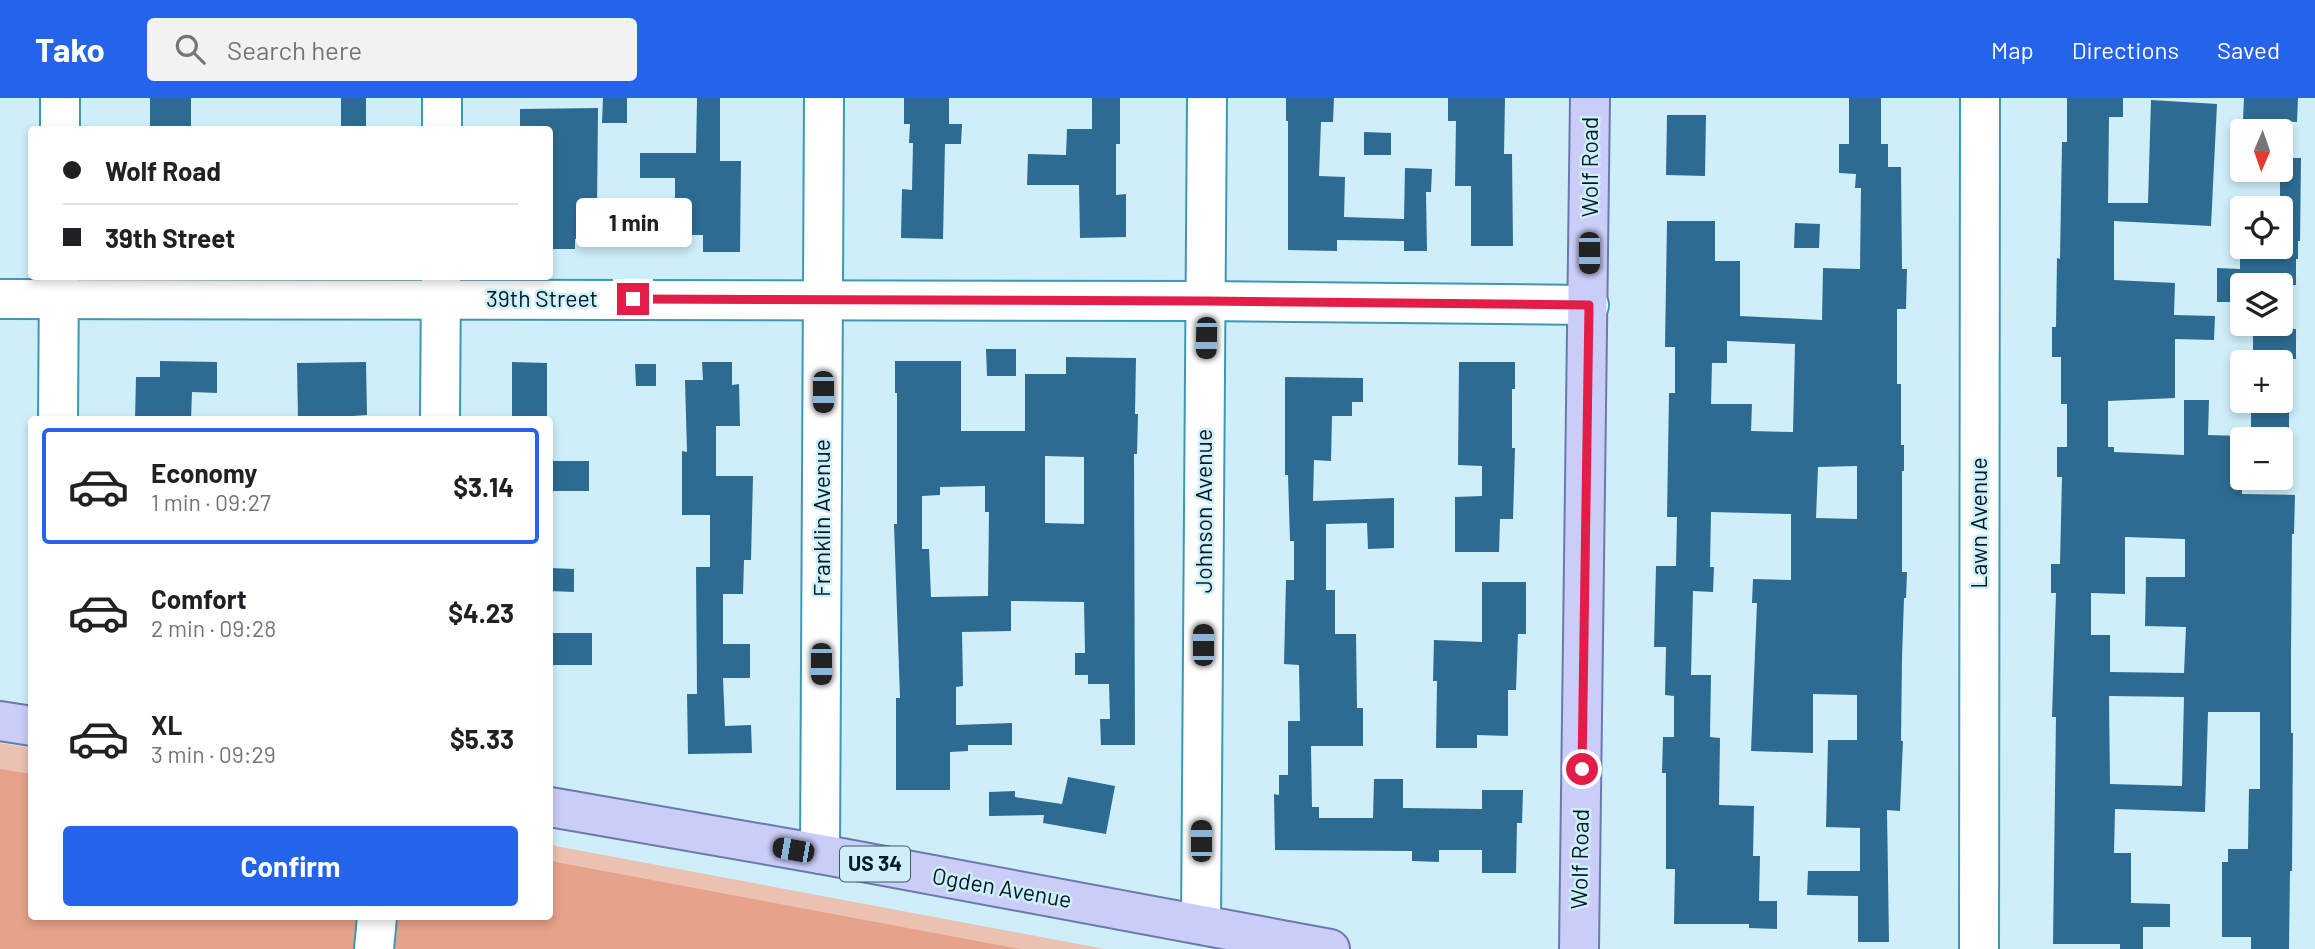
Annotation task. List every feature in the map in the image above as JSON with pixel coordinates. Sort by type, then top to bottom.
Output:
[{"type":"main road","name":"Wolf Road","points":[[1579,949],[1590,98]]},
{"type":"main road","points":[[0,721],[28,725]]},
{"type":"main road","name":"Ogden Avenue","points":[[553,808],[820,854],[1330,949]]},
{"type":"street","points":[[60,98],[60,126]]},
{"type":"street","points":[[442,98],[442,126]]},
{"type":"street","name":"Franklin Avenue","points":[[820,854],[824,98]]},
{"type":"street","name":"Johnson Avenue","points":[[1201,924],[1207,98]]},
{"type":"street","name":"Lawn Avenue","points":[[1979,949],[1980,98]]},
{"type":"street","points":[[440,416],[441,287]]},
{"type":"street","name":"39th Street","points":[[0,299],[59,288],[441,287],[823,301],[1589,305]]},
{"type":"street","points":[[58,416],[59,288]]},
{"type":"street","points":[[374,949],[377,920]]},
{"type":"shaded area","points":[[0,743],[28,748],[28,920],[553,920],[553,846],[1105,949],[0,949]]},
{"type":"shaded area","points":[[0,769],[28,774],[28,920],[553,920],[553,862],[1020,949],[0,949]]},
{"type":"building","points":[[150,98],[191,98],[191,126],[150,126]]},
{"type":"building","points":[[341,98],[366,98],[366,126],[341,126]]},
{"type":"building","points":[[603,98],[627,98],[627,123],[602,123]]},
{"type":"building","points":[[697,98],[720,98],[720,161],[741,161],[740,252],[703,252],[703,235],[675,235],[675,178],[640,178],[640,153],[696,153]]},
{"type":"building","points":[[904,98],[949,98],[949,124],[962,124],[961,144],[945,144],[943,239],[901,238],[902,189],[912,190],[913,143],[909,143],[910,124],[904,124]]},
{"type":"building","points":[[1092,98],[1120,98],[1120,144],[1116,144],[1116,195],[1126,194],[1126,237],[1080,238],[1079,185],[1027,185],[1028,154],[1066,155],[1067,129],[1092,129]]},
{"type":"building","points":[[1286,98],[1334,98],[1333,122],[1321,122],[1319,176],[1345,177],[1344,217],[1404,219],[1405,168],[1432,169],[1431,192],[1426,192],[1427,251],[1404,251],[1404,241],[1337,240],[1337,251],[1288,250]]},
{"type":"building","points":[[1448,98],[1505,98],[1504,154],[1512,154],[1513,246],[1471,246],[1471,186],[1455,186],[1456,121],[1448,121]]},
{"type":"building","points":[[1849,98],[1881,98],[1881,144],[1888,144],[1888,167],[1901,167],[1902,269],[1907,269],[1906,309],[1897,309],[1897,384],[1901,384],[1901,445],[1904,445],[1902,572],[1907,572],[1902,658],[1900,811],[1887,810],[1889,942],[1858,942],[1858,896],[1807,895],[1808,871],[1860,871],[1860,828],[1826,827],[1828,740],[1857,740],[1857,695],[1813,694],[1813,753],[1751,751],[1757,603],[1752,603],[1753,579],[1791,580],[1791,514],[1711,512],[1710,567],[1714,567],[1713,592],[1693,591],[1691,675],[1711,675],[1710,737],[1720,738],[1719,805],[1754,806],[1753,856],[1760,856],[1759,901],[1777,901],[1777,929],[1749,928],[1749,924],[1674,924],[1675,869],[1666,869],[1666,773],[1662,773],[1663,737],[1674,737],[1674,696],[1665,695],[1666,647],[1654,647],[1656,566],[1676,566],[1677,517],[1667,517],[1669,393],[1675,393],[1675,347],[1665,347],[1667,221],[1715,221],[1715,261],[1740,261],[1740,316],[1822,320],[1823,268],[1860,269],[1861,188],[1855,188],[1856,174],[1839,173],[1839,144],[1849,144]],"holes":[[[1727,341],[1795,344],[1793,432],[1751,431],[1752,404],[1711,404],[1712,363],[1727,363]],[[1857,466],[1857,519],[1816,518],[1818,467]]]},
{"type":"building","points":[[2067,98],[2123,98],[2123,117],[2109,117],[2108,203],[2148,203],[2151,100],[2217,104],[2211,226],[2114,221],[2114,280],[2175,283],[2174,315],[2215,316],[2214,340],[2175,339],[2175,398],[2108,401],[2108,447],[2114,447],[2114,452],[2184,455],[2184,400],[2209,400],[2208,435],[2230,436],[2230,490],[2242,490],[2242,494],[2295,495],[2292,534],[2293,733],[2289,949],[2251,949],[2251,937],[2222,937],[2222,862],[2228,862],[2228,849],[2248,849],[2249,789],[2260,789],[2260,712],[2208,712],[2205,812],[2115,809],[2114,853],[2131,853],[2131,903],[2170,904],[2170,927],[2143,927],[2143,949],[2120,949],[2120,944],[2053,944],[2056,717],[2052,717],[2056,593],[2051,593],[2051,564],[2060,564],[2062,477],[2057,477],[2057,447],[2067,447],[2067,404],[2061,404],[2061,357],[2052,357],[2052,327],[2056,327],[2057,258],[2060,259],[2062,142],[2067,142]],"holes":[[[2125,537],[2185,539],[2185,577],[2146,577],[2145,626],[2186,627],[2184,673],[2110,672],[2110,635],[2091,635],[2091,593],[2125,594]],[[2109,696],[2184,697],[2182,786],[2110,784]]]},
{"type":"building","points":[[2244,98],[2298,98],[2297,122],[2293,122],[2293,119],[2243,119]]},
{"type":"building","points":[[598,108],[597,213],[626,213],[626,238],[575,239],[575,249],[553,249],[553,126],[520,126],[520,109]]},
{"type":"building","points":[[1667,115],[1706,115],[1705,176],[1666,175]]},
{"type":"building","points":[[1364,132],[1391,133],[1391,155],[1364,155]]},
{"type":"building","points":[[2293,158],[2301,158],[2300,241],[2296,259],[2296,285],[2293,285],[2293,273],[2230,273],[2230,302],[2217,302],[2217,268],[2240,269],[2240,259],[2293,259],[2293,196],[2280,196],[2280,182],[2293,182]]},
{"type":"building","points":[[1795,223],[1820,224],[1819,248],[1794,248]]},
{"type":"building","points":[[2293,329],[2296,329],[2296,359],[2293,359],[2293,350],[2253,350],[2253,336],[2293,336]]},
{"type":"building","points":[[986,349],[1016,349],[1016,376],[987,376]]},
{"type":"building","points":[[1066,357],[1136,358],[1135,414],[1138,414],[1137,454],[1134,454],[1135,745],[1101,745],[1100,719],[1110,719],[1109,684],[1088,684],[1088,675],[1075,675],[1075,653],[1085,653],[1084,602],[1011,601],[1011,631],[962,632],[963,686],[956,687],[956,725],[1012,723],[1012,745],[968,745],[968,751],[950,752],[950,790],[896,790],[896,698],[900,698],[894,524],[897,524],[895,361],[961,361],[961,431],[1025,431],[1025,374],[1066,374]],"holes":[[[1045,456],[1084,457],[1084,524],[1045,523]],[[985,486],[985,512],[989,512],[988,596],[931,597],[929,549],[922,549],[922,496],[940,495],[940,487]]]},
{"type":"building","points":[[160,361],[217,362],[217,393],[192,392],[191,416],[135,416],[136,377],[160,377]]},
{"type":"building","points":[[366,362],[367,415],[298,416],[297,363]]},
{"type":"building","points":[[512,362],[547,363],[547,416],[512,416]]},
{"type":"building","points":[[702,362],[732,362],[732,385],[739,384],[740,426],[716,426],[716,476],[753,476],[751,560],[744,560],[743,594],[723,594],[723,644],[750,644],[750,678],[723,678],[725,726],[751,725],[752,753],[688,754],[687,694],[697,694],[696,567],[710,567],[710,515],[682,515],[682,451],[687,452],[685,380],[703,380]]},
{"type":"building","points":[[1459,362],[1515,362],[1515,389],[1512,389],[1512,448],[1515,448],[1513,519],[1500,519],[1499,552],[1455,552],[1455,497],[1482,496],[1482,466],[1458,465]]},
{"type":"building","points":[[635,364],[656,364],[656,386],[636,386]]},
{"type":"building","points":[[1285,377],[1363,378],[1363,402],[1352,402],[1352,416],[1332,416],[1331,461],[1314,460],[1313,501],[1394,498],[1394,548],[1368,549],[1367,523],[1326,524],[1326,590],[1335,590],[1335,634],[1356,634],[1357,708],[1363,708],[1363,746],[1311,746],[1312,807],[1319,807],[1319,818],[1373,818],[1374,779],[1403,779],[1403,808],[1482,809],[1482,790],[1523,790],[1522,823],[1517,823],[1516,873],[1482,873],[1482,850],[1439,850],[1439,862],[1412,861],[1412,851],[1275,850],[1274,794],[1279,795],[1279,775],[1288,775],[1288,721],[1300,721],[1299,665],[1284,664],[1286,580],[1294,580],[1294,541],[1290,541],[1288,475],[1285,475]]},
{"type":"building","points":[[2251,413],[2289,413],[2289,427],[2251,427]]},
{"type":"building","points":[[553,461],[589,461],[589,491],[553,491]]},
{"type":"building","points":[[553,568],[574,569],[574,592],[553,591]]},
{"type":"building","points":[[1482,582],[1526,582],[1526,634],[1518,634],[1516,690],[1508,690],[1508,736],[1477,735],[1477,748],[1436,748],[1437,681],[1433,681],[1434,640],[1482,642]]},
{"type":"building","points":[[553,633],[592,633],[592,665],[553,665]]},
{"type":"building","points":[[1068,777],[1115,786],[1106,834],[1043,823],[1044,815],[989,816],[989,792],[1015,791],[1015,797],[1062,804]]},
{"type":"route","points":[[633,299],[1589,305],[1582,769]]}]
